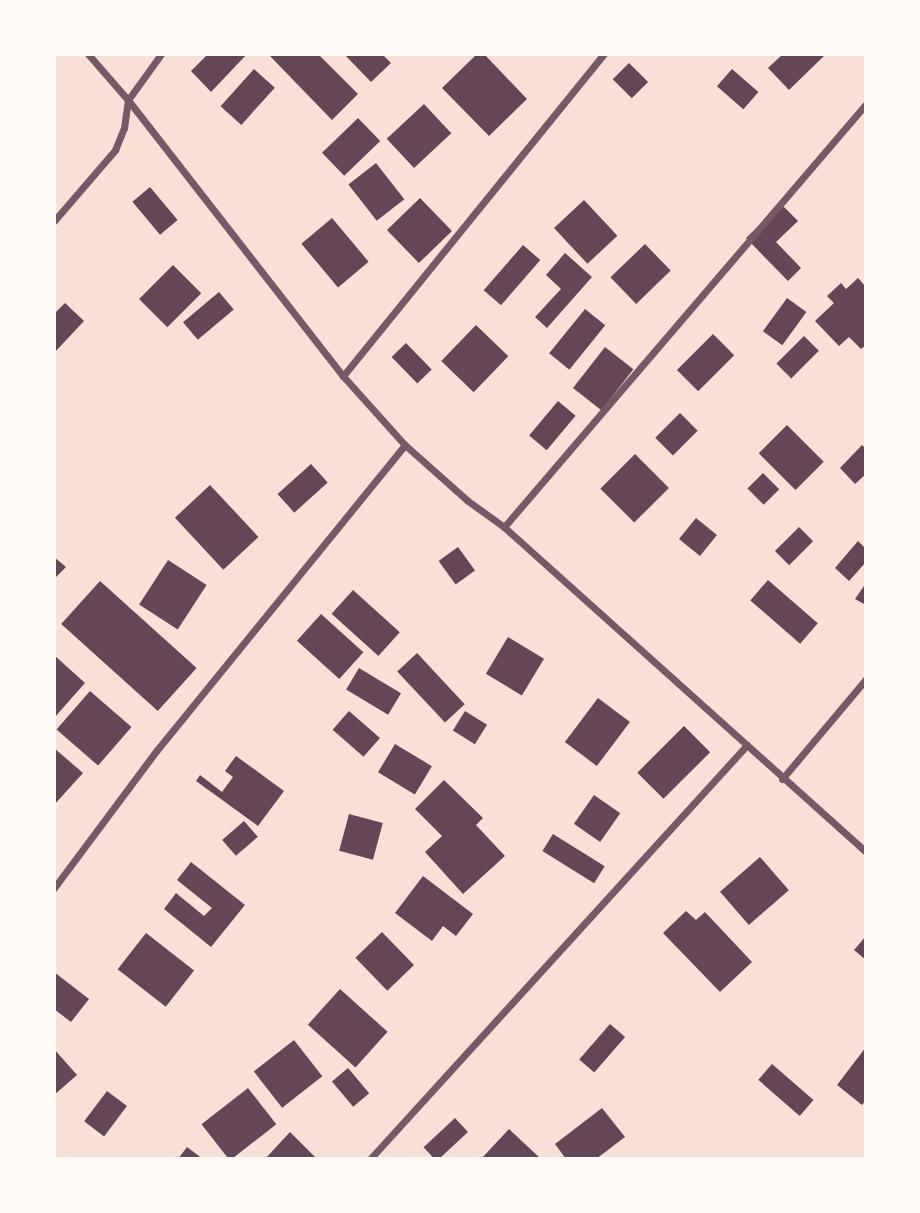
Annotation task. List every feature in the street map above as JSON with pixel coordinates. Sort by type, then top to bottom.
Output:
[{"type":"street","points":[[89,54],[128,100],[343,376],[405,445],[468,501],[504,527],[866,852]]},
{"type":"street","points":[[54,221],[115,150],[124,128],[128,100],[161,54]]},
{"type":"street","points":[[343,376],[604,54]]},
{"type":"street","points":[[504,527],[866,104]]},
{"type":"street","points":[[54,888],[157,750],[405,445]]},
{"type":"street","points":[[782,779],[866,679]]},
{"type":"street","points":[[370,1159],[747,745]]},
{"type":"building","points":[[208,54],[247,54],[211,92],[191,71]]},
{"type":"building","points":[[268,54],[318,54],[358,94],[332,120]]},
{"type":"building","points":[[344,54],[382,54],[391,63],[371,82]]},
{"type":"building","points":[[477,54],[484,54],[527,99],[489,136],[442,88]]},
{"type":"building","points":[[783,54],[826,54],[789,90],[768,68]]},
{"type":"building","points":[[629,63],[648,82],[632,98],[613,79]]},
{"type":"building","points":[[254,69],[275,88],[241,125],[221,106]]},
{"type":"building","points":[[732,69],[758,92],[743,109],[717,86]]},
{"type":"building","points":[[424,104],[451,133],[414,168],[387,139]]},
{"type":"building","points":[[358,118],[380,141],[344,176],[322,153]]},
{"type":"building","points":[[376,163],[404,199],[377,221],[348,185]]},
{"type":"building","points":[[150,187],[178,220],[160,235],[132,202]]},
{"type":"building","points":[[420,198],[452,231],[419,263],[387,230]]},
{"type":"building","points":[[584,200],[617,236],[587,264],[554,228]]},
{"type":"building","points":[[781,204],[798,221],[776,242],[801,268],[788,281],[746,238]]},
{"type":"building","points":[[332,218],[369,262],[338,287],[301,244]]},
{"type":"building","points":[[645,244],[671,271],[636,304],[610,277]]},
{"type":"building","points":[[523,245],[540,260],[501,305],[484,290]]},
{"type":"building","points":[[565,253],[592,277],[547,328],[535,317],[561,289],[546,275]]},
{"type":"building","points":[[173,265],[201,293],[167,327],[139,299]]},
{"type":"building","points":[[858,278],[866,287],[866,345],[861,349],[849,337],[839,346],[815,321],[834,303],[827,296],[841,283],[846,289]]},
{"type":"building","points":[[219,292],[234,310],[198,340],[183,322]]},
{"type":"building","points":[[787,298],[806,312],[782,345],[763,331]]},
{"type":"building","points":[[65,303],[84,321],[54,353],[54,314]]},
{"type":"building","points":[[585,309],[605,325],[569,370],[549,353]]},
{"type":"building","points":[[476,325],[508,356],[474,392],[441,361]]},
{"type":"building","points":[[713,334],[734,355],[698,391],[677,370]]},
{"type":"building","points":[[804,336],[819,351],[791,378],[776,364]]},
{"type":"building","points":[[406,343],[432,370],[417,384],[392,357]]},
{"type":"building","points":[[605,347],[633,369],[601,410],[573,388]]},
{"type":"building","points":[[558,401],[576,416],[547,450],[529,435]]},
{"type":"building","points":[[680,413],[698,431],[673,455],[655,438]]},
{"type":"building","points":[[787,425],[824,462],[795,490],[759,453]]},
{"type":"building","points":[[862,445],[866,449],[866,474],[855,484],[840,468]]},
{"type":"building","points":[[635,454],[669,488],[634,523],[600,489]]},
{"type":"building","points":[[311,464],[328,483],[294,513],[278,494]]},
{"type":"building","points":[[763,473],[779,489],[764,505],[747,489]]},
{"type":"building","points":[[210,485],[258,537],[223,570],[175,518]]},
{"type":"building","points":[[696,518],[717,535],[700,556],[679,539]]},
{"type":"building","points":[[799,527],[813,541],[789,565],[775,551]]},
{"type":"building","points":[[858,541],[866,549],[866,562],[849,581],[835,568]]},
{"type":"building","points":[[458,547],[475,570],[456,585],[439,561]]},
{"type":"building","points":[[54,557],[66,567],[54,579]]},
{"type":"building","points":[[168,560],[207,585],[178,630],[139,604]]},
{"type":"building","points":[[768,580],[818,623],[800,644],[750,600]]},
{"type":"building","points":[[100,581],[197,668],[158,711],[61,624]]},
{"type":"building","points":[[866,583],[866,605],[855,599]]},
{"type":"building","points":[[353,590],[400,632],[378,656],[332,614]]},
{"type":"building","points":[[321,614],[363,652],[339,679],[297,641]]},
{"type":"building","points":[[508,637],[544,659],[522,695],[486,674]]},
{"type":"building","points":[[417,653],[465,704],[445,723],[397,671]]},
{"type":"building","points":[[54,655],[85,683],[54,718]]},
{"type":"building","points":[[359,668],[401,693],[388,715],[346,689]]},
{"type":"building","points":[[90,691],[132,727],[98,766],[57,729]]},
{"type":"building","points":[[598,698],[630,722],[597,766],[565,742]]},
{"type":"building","points":[[349,711],[380,738],[364,757],[333,730]]},
{"type":"building","points":[[465,711],[487,725],[475,744],[453,731]]},
{"type":"building","points":[[684,726],[710,752],[663,799],[637,773]]},
{"type":"building","points":[[395,744],[432,766],[415,794],[378,772]]},
{"type":"building","points":[[54,748],[83,773],[54,805]]},
{"type":"building","points":[[236,756],[284,791],[258,826],[196,781],[200,775],[222,792],[233,777],[225,771]]},
{"type":"building","points":[[444,780],[483,818],[476,825],[505,856],[463,894],[425,852],[442,836],[415,809]]},
{"type":"building","points":[[594,795],[620,813],[600,842],[574,824]]},
{"type":"building","points":[[349,814],[383,823],[373,860],[339,851]]},
{"type":"building","points":[[244,821],[258,837],[236,856],[222,840]]},
{"type":"building","points":[[553,834],[605,866],[594,883],[542,851]]},
{"type":"building","points":[[760,857],[789,890],[749,925],[720,892]]},
{"type":"building","points":[[191,862],[245,905],[211,947],[164,909],[176,893],[204,916],[212,908],[177,880]]},
{"type":"building","points":[[423,876],[473,914],[456,936],[443,926],[432,941],[395,913]]},
{"type":"building","points":[[686,911],[696,920],[705,912],[752,962],[720,992],[663,933]]},
{"type":"building","points":[[382,932],[414,965],[387,991],[355,958]]},
{"type":"building","points":[[146,933],[194,971],[166,1007],[118,969]]},
{"type":"building","points":[[866,936],[866,960],[854,950]]},
{"type":"building","points":[[54,972],[89,999],[71,1022],[54,1009]]},
{"type":"building","points":[[340,989],[388,1032],[355,1067],[308,1025]]},
{"type":"building","points":[[610,1024],[625,1037],[594,1073],[579,1059]]},
{"type":"building","points":[[294,1040],[322,1076],[282,1108],[254,1071]]},
{"type":"building","points":[[866,1047],[866,1100],[862,1105],[837,1085]]},
{"type":"building","points":[[54,1049],[77,1075],[54,1095]]},
{"type":"building","points":[[772,1064],[814,1100],[800,1116],[758,1080]]},
{"type":"building","points":[[348,1068],[369,1093],[353,1107],[332,1081]]},
{"type":"building","points":[[248,1088],[276,1124],[232,1159],[229,1159],[202,1124]]},
{"type":"building","points":[[107,1091],[127,1106],[104,1136],[84,1121]]},
{"type":"building","points":[[602,1108],[625,1137],[596,1159],[566,1159],[555,1144]]},
{"type":"building","points":[[455,1118],[468,1132],[439,1159],[434,1159],[424,1147]]},
{"type":"building","points":[[509,1129],[541,1159],[481,1159]]},
{"type":"building","points":[[290,1132],[317,1159],[265,1159]]},
{"type":"building","points":[[187,1147],[203,1159],[178,1159]]}]
